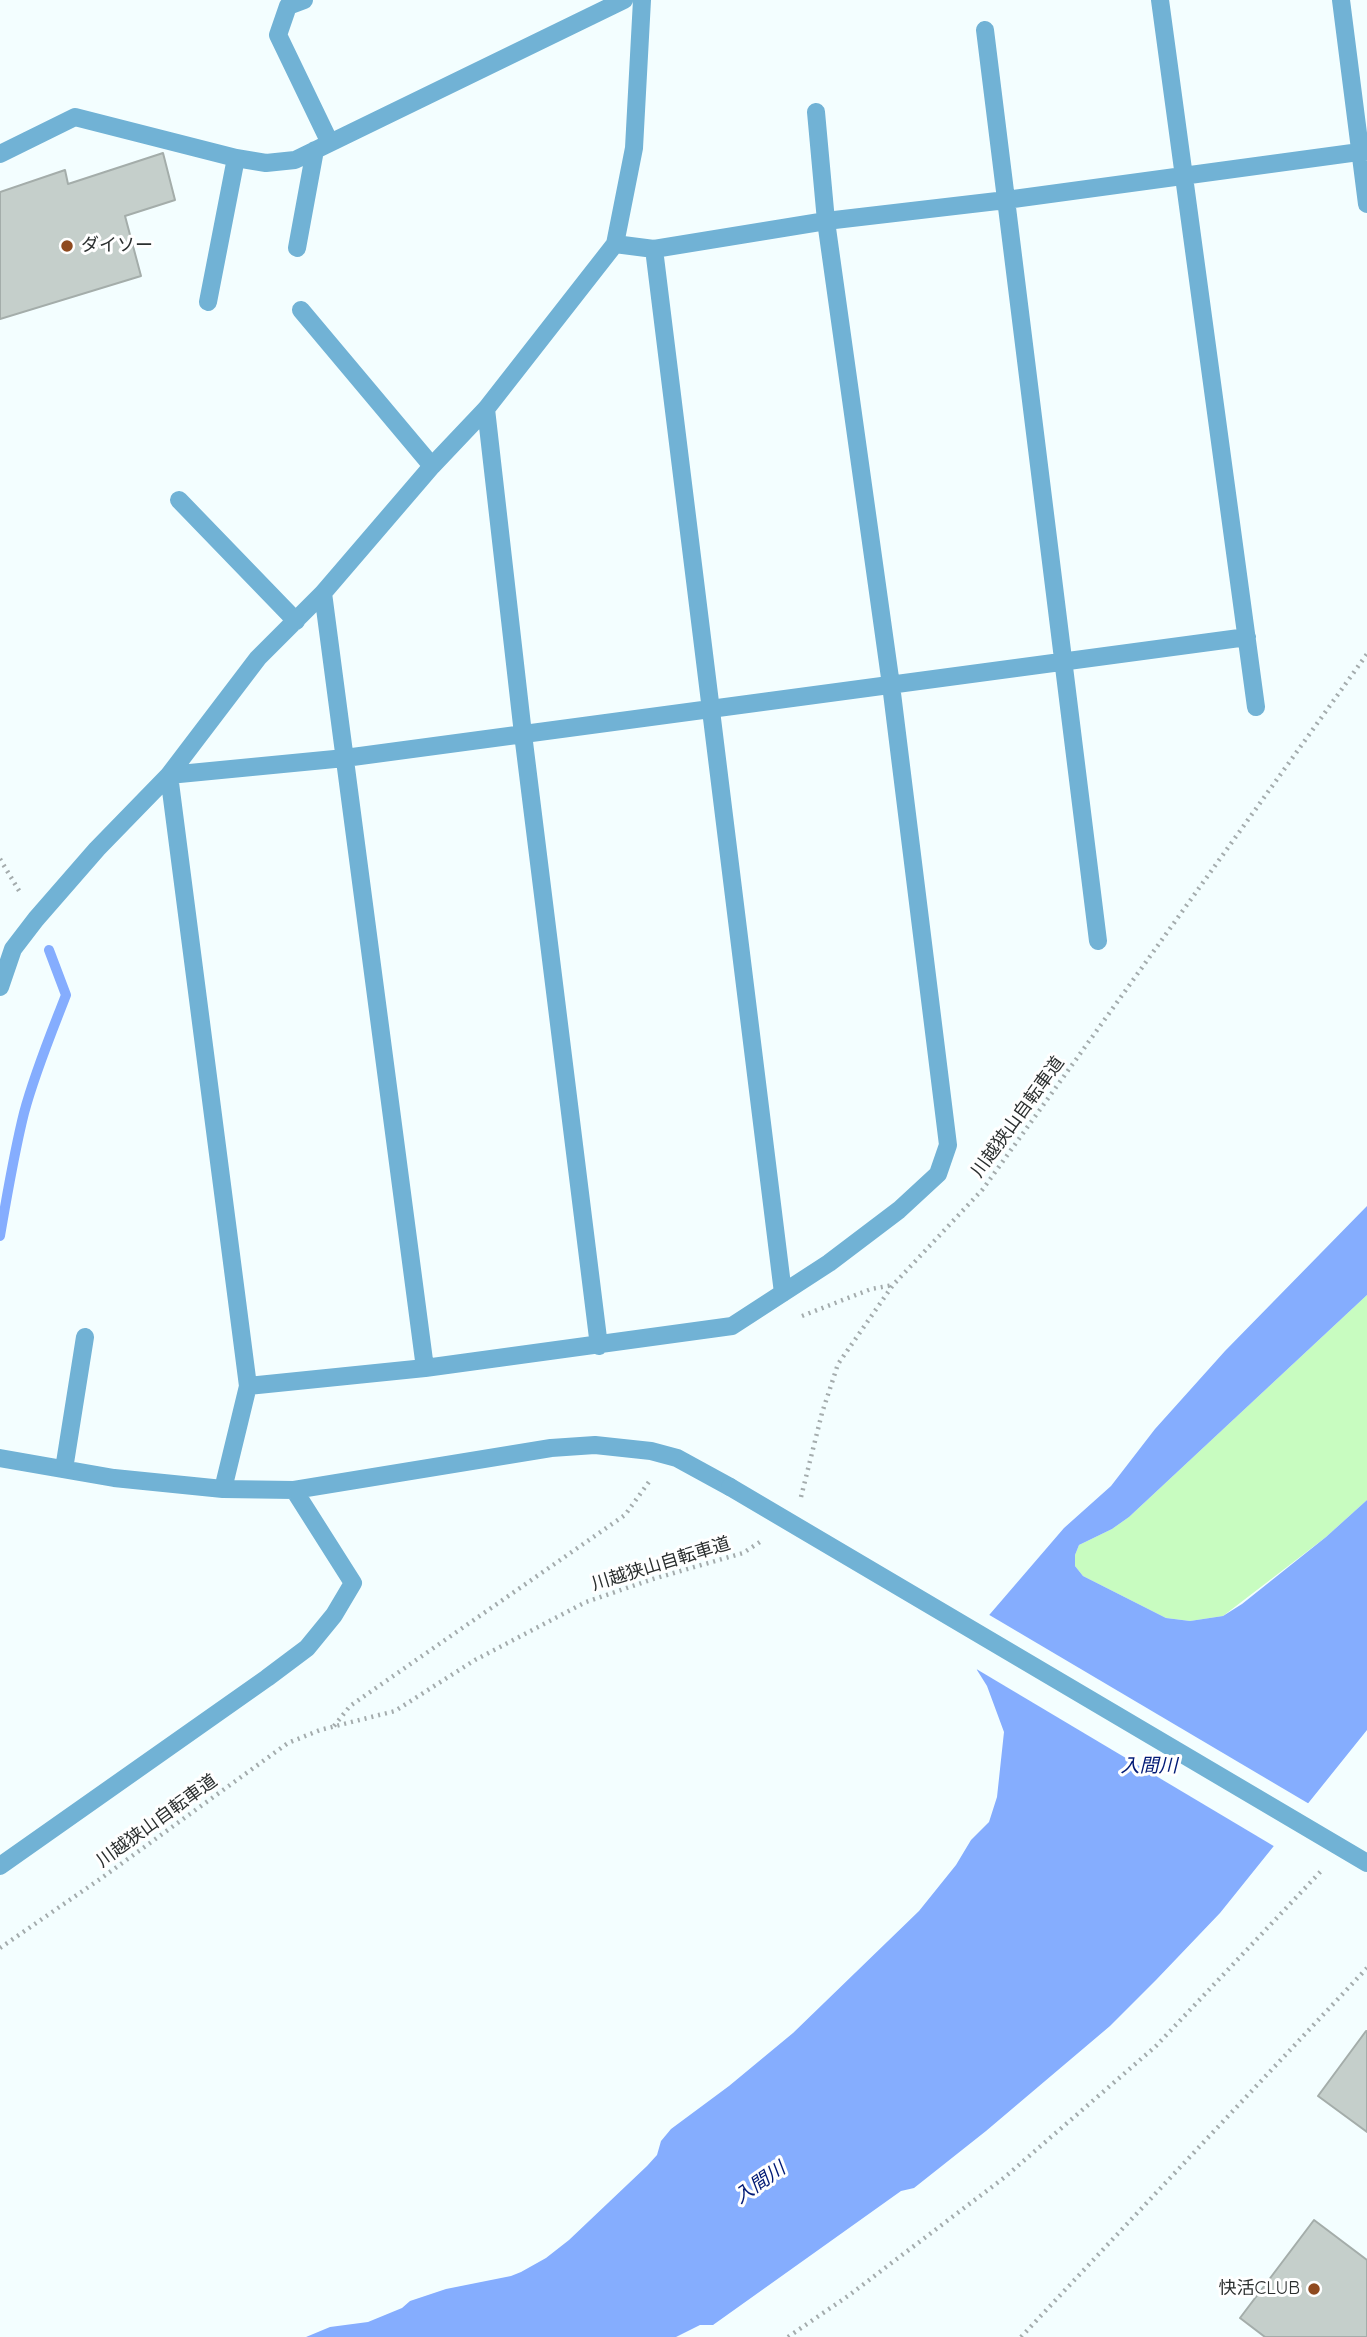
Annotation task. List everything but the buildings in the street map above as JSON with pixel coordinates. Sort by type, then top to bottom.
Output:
[{"type":"street","points":[[297,248],[322,147],[278,35],[288,6],[304,0]]},
{"type":"street","points":[[0,154],[75,117],[236,158],[266,163],[295,160],[624,0]]},
{"type":"street","points":[[0,987],[13,949],[36,919],[97,849],[169,775],[258,658],[323,593],[432,466],[486,409],[615,244],[634,148],[642,0]]},
{"type":"street","points":[[1160,0],[1256,707]]},
{"type":"street","points":[[1341,0],[1363,152],[1367,204]]},
{"type":"street","points":[[985,30],[1098,941]]},
{"type":"street","points":[[248,1386],[425,1368],[732,1326],[829,1263],[900,1210],[938,1174],[948,1145],[891,685],[826,221],[816,112]]},
{"type":"street","points":[[615,244],[654,249],[826,221],[1006,200],[1363,152]]},
{"type":"street","points":[[208,302],[236,158]]},
{"type":"street","points":[[654,249],[783,1293]]},
{"type":"street","points":[[301,310],[432,466]]},
{"type":"street","points":[[486,409],[523,734],[599,1346]]},
{"type":"street","points":[[179,499],[296,621]]},
{"type":"street","points":[[323,593],[425,1368]]},
{"type":"street","points":[[169,775],[345,758],[1247,637]]},
{"type":"street","points":[[169,775],[248,1386],[223,1489]]},
{"type":"street","points":[[64,1469],[85,1336]]},
{"type":"street","points":[[0,1458],[114,1478],[223,1489],[294,1490],[551,1448],[596,1445],[651,1451],[677,1458],[1367,1863]]},
{"type":"street","points":[[0,1866],[307,1648],[334,1615],[353,1583],[294,1490]]},
{"type":"path","name":"川越狭山自転車道","points":[[801,1499],[818,1425],[838,1364],[893,1285],[984,1189],[1367,654]]},
{"type":"path","points":[[0,859],[36,919]]},
{"type":"path","points":[[334,1726],[350,1706],[625,1515],[652,1479],[640,1476]]},
{"type":"path","name":"川越狭山自転車道","points":[[0,1948],[288,1743],[334,1726],[395,1710],[475,1660],[586,1602],[743,1553],[767,1537]]},
{"type":"path","points":[[788,2337],[848,2296],[1005,2177],[1136,2064],[1327,1865]]},
{"type":"path","points":[[1020,2337],[1367,1968]]},
{"type":"green space","points":[[1367,1295],[1367,1500],[1326,1537],[1223,1616],[1190,1621],[1166,1618],[1083,1576],[1075,1566],[1079,1545],[1112,1529],[1129,1517]]},
{"type":"water","name":"入間川","points":[[1367,1206],[1367,1295],[1129,1517],[1112,1529],[1079,1545],[1075,1555],[1075,1566],[1083,1576],[1166,1618],[1190,1621],[1223,1616],[1326,1537],[1367,1500],[1367,1730],[1220,1913],[1110,2026],[986,2131],[914,2188],[901,2191],[713,2325],[700,2325],[676,2337],[306,2337],[330,2327],[368,2322],[402,2308],[410,2301],[446,2289],[511,2276],[546,2258],[569,2240],[647,2166],[657,2155],[661,2141],[671,2129],[793,2033],[919,1911],[956,1865],[971,1840],[989,1822],[997,1797],[1004,1732],[987,1686],[977,1670],[973,1644],[978,1628],[1064,1528],[1111,1486],[1155,1429],[1225,1351]]},
{"type":"pier","points":[[986,1613],[1311,1805],[1277,1848],[973,1667],[970,1644],[975,1626]]},
{"type":"waterway","points":[[0,1236],[24,1113],[66,995],[49,950]]},
{"type":"place","name":"ダイソー","points":[[67,246]]},
{"type":"place","name":"快活CLUB","points":[[1314,2289]]}]
